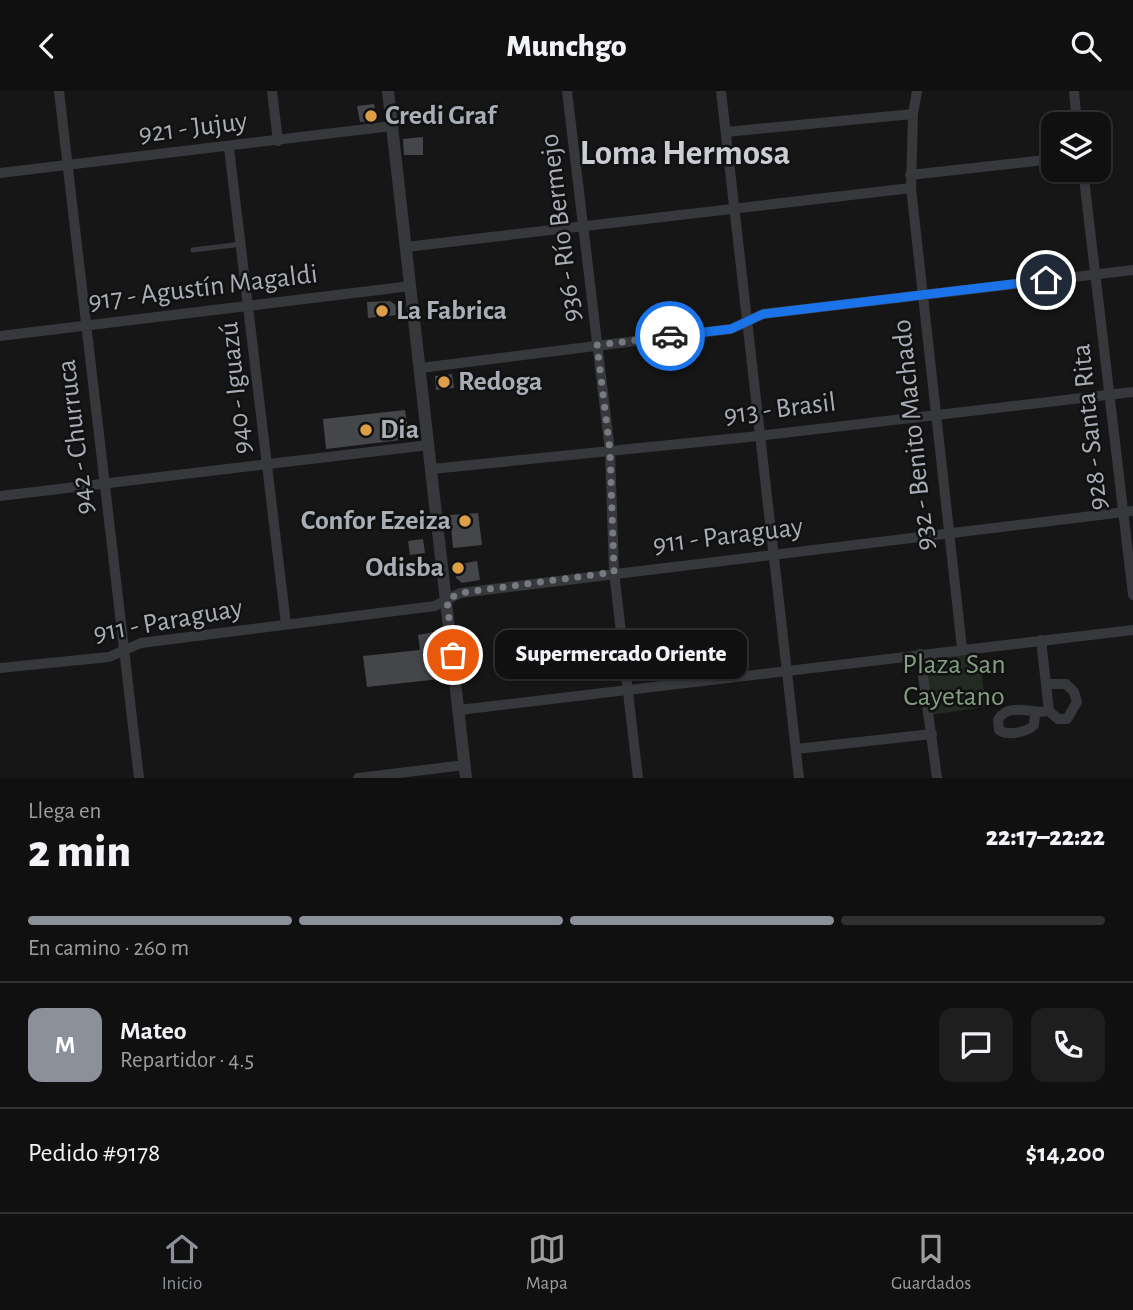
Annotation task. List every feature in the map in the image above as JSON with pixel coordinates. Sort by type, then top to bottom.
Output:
[{"type":"street","name":"942 - Churruca","points":[[59,91],[139,778]]},
{"type":"street","points":[[272,91],[278,141]]},
{"type":"street","points":[[358,778],[466,771],[388,91]]},
{"type":"street","name":"936 - Río Bermejo","points":[[568,91],[610,451],[614,572],[638,778]]},
{"type":"street","points":[[721,91],[747,323],[763,434],[799,778]]},
{"type":"street","name":"932 - Benito Machado","points":[[917,91],[912,114],[911,188],[962,648]]},
{"type":"street","points":[[1074,91],[1076,112]]},
{"type":"street","points":[[726,132],[912,114]]},
{"type":"street","name":"921 - Jujuy","points":[[0,173],[229,148],[392,126]]},
{"type":"street","name":"940 - Iguazú","points":[[229,148],[286,624]]},
{"type":"street","points":[[911,174],[1041,160]]},
{"type":"street","name":"928 - Santa Rita","points":[[1084,182],[1110,394],[1128,511],[1133,595]]},
{"type":"street","points":[[407,247],[911,188]]},
{"type":"street","points":[[420,368],[731,329],[763,314],[1133,270]]},
{"type":"street","name":"917 - Agustín Magaldi","points":[[0,335],[411,286]]},
{"type":"street","name":"913 - Brasil","points":[[432,469],[1133,392]]},
{"type":"street","points":[[0,496],[429,445]]},
{"type":"street","name":"911 - Paraguay","points":[[0,668],[109,657],[141,643],[435,606],[460,593],[1128,511]]},
{"type":"street","points":[[459,710],[962,648],[1133,630]]},
{"type":"street","points":[[1041,640],[1049,712],[1058,719],[1067,719],[1075,709],[1076,697],[1066,684],[1046,684]]},
{"type":"street","points":[[920,654],[937,778]]},
{"type":"street","points":[[1035,715],[1049,712]]},
{"type":"street","points":[[796,749],[932,734]]},
{"type":"lane","points":[[193,250],[242,244]]},
{"type":"green space","name":"Plaza San Cayetano","points":[[978,647],[986,707],[929,715],[920,654]]},
{"type":"building","points":[[374,104],[376,115],[372,121],[360,122],[357,106]]},
{"type":"building","points":[[423,137],[423,155],[404,155],[403,139]]},
{"type":"building","name":"La Fabrica","points":[[390,301],[397,306],[398,315],[368,318],[367,302]]},
{"type":"building","name":"Redoga","points":[[452,374],[454,388],[436,390],[435,376]]},
{"type":"building","name":"Dia","points":[[405,410],[409,439],[326,449],[323,419]]},
{"type":"building","points":[[478,513],[482,545],[453,548],[450,515]]},
{"type":"building","points":[[423,539],[425,553],[410,555],[408,541]]},
{"type":"building","points":[[477,561],[480,580],[462,583],[456,578],[455,565]]},
{"type":"building","points":[[434,632],[440,679],[367,687],[363,656],[420,650],[418,635]]},
{"type":"way so far","points":[[453,655],[447,600],[460,593],[614,572],[610,451],[597,345],[670,336]]},
{"type":"place","name":"Credi Graf","points":[[371,116]]},
{"type":"place","name":"La Fabrica","points":[[382,311]]},
{"type":"place","name":"Redoga","points":[[444,382]]},
{"type":"place","name":"Dia","points":[[366,430]]},
{"type":"place","name":"Confor Ezeiza","points":[[465,521]]},
{"type":"place","name":"Odisba","points":[[458,568]]},
{"type":"place","name":"Supermercado Oriente","points":[[453,655]]},
{"type":"district","name":"Loma Hermosa","points":[[685,153]]},
{"type":"route","points":[[670,336],[731,329],[763,314],[1046,280]]}]
